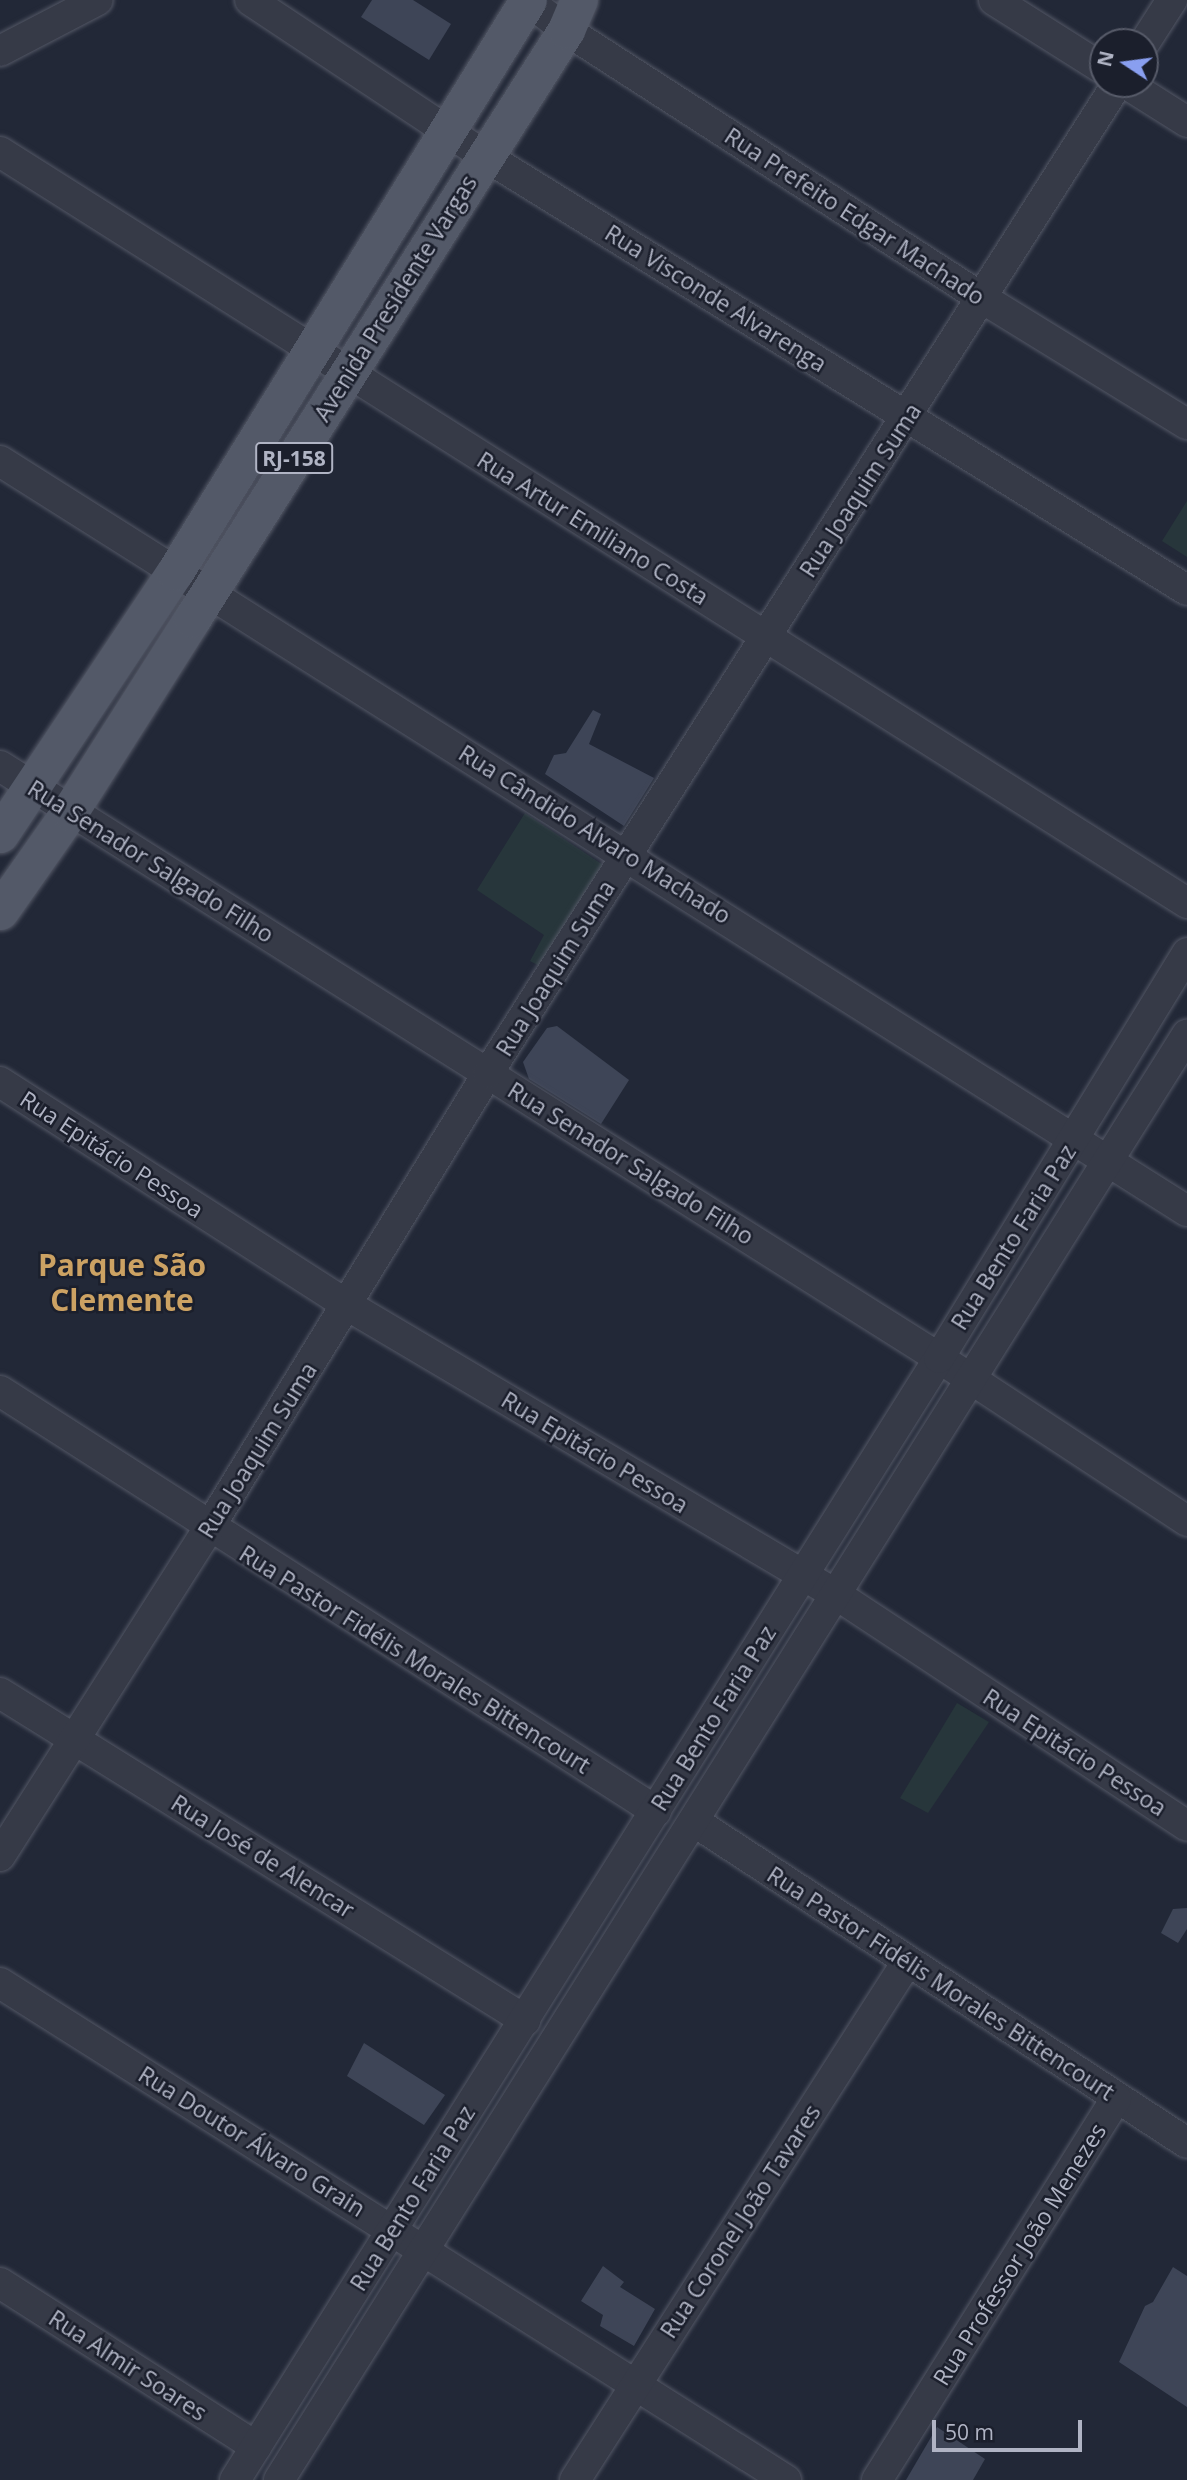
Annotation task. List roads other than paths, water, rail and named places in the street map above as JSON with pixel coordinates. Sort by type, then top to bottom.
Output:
[{"type":"main road","name":"Avenida Presidente Vargas","points":[[0,834],[175,572],[313,352],[527,0]]},
{"type":"main road","name":"Avenida Presidente Vargas","points":[[0,911],[70,811],[573,15]]},
{"type":"street","points":[[0,51],[98,0]]},
{"type":"street","name":"Rua Visconde Alvarenga","points":[[250,0],[485,156],[1187,590]]},
{"type":"street","name":"Rua Prefeito Edgar Machado","points":[[527,0],[573,15],[982,298],[1187,424]]},
{"type":"street","points":[[994,0],[1089,60]]},
{"type":"street","points":[[1153,28],[1172,0]]},
{"type":"street","name":"Rua Joaquim Suma","points":[[0,1856],[209,1528],[488,1073],[1108,98]]},
{"type":"street","points":[[1149,98],[1187,122]]},
{"type":"street","name":"Rua Artur Emiliano Costa","points":[[0,152],[1187,903]]},
{"type":"street","name":"Rua Cândido Alvaro Machado","points":[[0,461],[627,854],[1187,1211]]},
{"type":"street","name":"Rua Senador Salgado Filho","points":[[0,766],[939,1358],[970,1382],[1187,1521]]},
{"type":"street","name":"Rua Bento Faria Paz","points":[[235,2480],[656,1811],[801,1573],[939,1358],[1187,953]]},
{"type":"street","name":"Rua Bento Faria Paz","points":[[279,2480],[422,2247],[695,1822],[1110,1163],[1187,1035]]},
{"type":"street","name":"Rua Epitácio Pessoa","points":[[0,1082],[346,1305],[837,1595],[1187,1826]]},
{"type":"street","name":"Rua Pastor Fidélis Morales Bittencourt","points":[[0,1391],[209,1528],[656,1811]]},
{"type":"street","name":"Rua José de Alencar","points":[[0,1693],[525,2020]]},
{"type":"street","name":"Rua Pastor Fidélis Morales Bittencourt","points":[[695,1822],[1187,2143]]},
{"type":"street","name":"Rua Coronel João Tavares","points":[[575,2480],[906,1962]]},
{"type":"street","name":"Rua Doutor Álvaro Grain","points":[[0,1983],[392,2228],[786,2480]]},
{"type":"street","name":"Rua Professor João Menezes","points":[[877,2480],[1116,2099]]},
{"type":"street","name":"Rua Almir Soares","points":[[0,2283],[256,2447]]},
{"type":"district","name":"Parque São Clemente","points":[[122,1282]]}]
